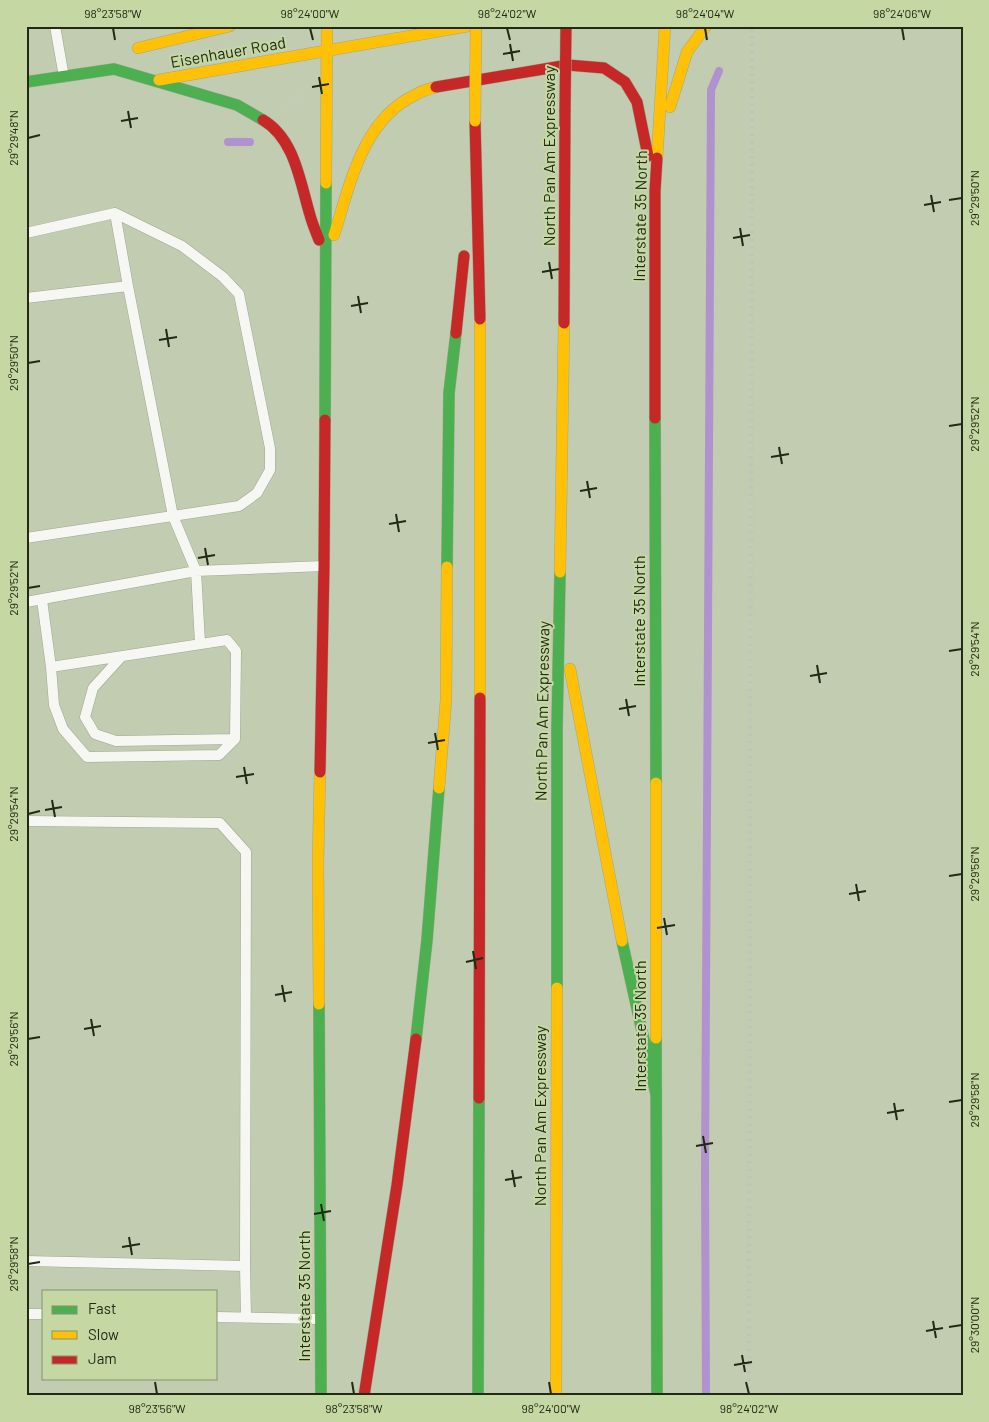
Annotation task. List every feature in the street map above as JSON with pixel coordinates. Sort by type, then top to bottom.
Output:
[{"type":"main road","name":"Eisenhauer Road","points":[[114,68],[132,53],[230,26]]},
{"type":"main road","name":"Interstate 35 North","points":[[321,1396],[318,862],[324,566],[327,26]]},
{"type":"main road","name":"Eisenhauer Road","points":[[26,82],[114,68],[156,81],[468,26]]},
{"type":"main road","points":[[476,26],[475,121],[481,339],[478,1396]]},
{"type":"main road","name":"North Pan Am Expressway","points":[[556,1396],[557,729],[564,375],[566,26]]},
{"type":"main road","name":"Interstate 35 North","points":[[657,1396],[655,191],[664,26]]},
{"type":"main road","points":[[655,191],[673,94],[687,52],[706,26]]},
{"type":"main road","points":[[132,53],[158,32]]},
{"type":"main road","points":[[326,259],[360,155],[376,128],[396,107],[414,95],[441,85],[568,65],[604,68],[625,82],[637,102],[655,191]]},
{"type":"main road","points":[[156,81],[237,105],[270,124],[287,145],[300,175],[310,216],[326,259]]},
{"type":"main road","points":[[364,1396],[398,1176],[420,1012],[438,820],[446,682],[449,394],[476,152]]},
{"type":"main road","points":[[559,615],[614,905],[656,1094]]},
{"type":"lane","points":[[55,26],[64,77]]},
{"type":"lane","points":[[26,233],[115,213],[182,246],[223,277],[239,294],[270,448],[270,470],[257,493],[239,506],[26,538]]},
{"type":"lane","points":[[115,213],[173,516],[196,571],[200,643]]},
{"type":"lane","points":[[26,298],[128,286]]},
{"type":"lane","points":[[26,602],[196,571],[324,566]]},
{"type":"lane","points":[[42,600],[54,705],[63,729],[87,757],[219,755],[235,739],[236,651],[227,640],[51,667]]},
{"type":"lane","points":[[122,656],[93,688],[85,717],[95,734],[116,741],[235,739]]},
{"type":"lane","points":[[26,821],[220,823],[246,852],[246,1318]]},
{"type":"lane","points":[[26,1261],[245,1266]]},
{"type":"lane","points":[[26,1314],[42,1314]]},
{"type":"lane","points":[[218,1317],[321,1319]]},
{"type":"path","points":[[281,112],[304,88]]},
{"type":"waterway","points":[[706,1396],[705,1175],[711,90],[719,71]]},
{"type":"waterway","points":[[228,142],[250,142]]},
{"type":"railway","points":[[749,1396],[752,26]]},
{"type":"traffic: fast","points":[[26,82],[114,69],[237,105],[263,120]]},
{"type":"traffic: fast","points":[[325,420],[326,183]]},
{"type":"traffic: fast","points":[[447,567],[449,393],[456,333]]},
{"type":"traffic: fast","points":[[655,418],[656,783]]},
{"type":"traffic: fast","points":[[557,988],[557,729],[560,572]]},
{"type":"traffic: fast","points":[[416,1039],[427,940],[439,788]]},
{"type":"traffic: fast","points":[[622,941],[656,1094]]},
{"type":"traffic: fast","points":[[319,1004],[321,1396]]},
{"type":"traffic: fast","points":[[656,1038],[657,1396]]},
{"type":"traffic: fast","points":[[478,1396],[479,1098]]},
{"type":"traffic: slow","points":[[138,48],[230,26]]},
{"type":"traffic: slow","points":[[326,183],[327,26]]},
{"type":"traffic: slow","points":[[159,80],[468,26]]},
{"type":"traffic: slow","points":[[475,121],[476,26]]},
{"type":"traffic: slow","points":[[657,158],[665,26]]},
{"type":"traffic: slow","points":[[670,107],[687,52],[706,26]]},
{"type":"traffic: slow","points":[[334,235],[353,175],[370,137],[382,120],[397,106],[420,92],[436,87]]},
{"type":"traffic: slow","points":[[480,319],[480,698]]},
{"type":"traffic: slow","points":[[560,572],[564,323]]},
{"type":"traffic: slow","points":[[439,788],[446,700],[447,567]]},
{"type":"traffic: slow","points":[[570,669],[622,941]]},
{"type":"traffic: slow","points":[[319,1004],[318,862],[320,772]]},
{"type":"traffic: slow","points":[[656,783],[656,1038]]},
{"type":"traffic: slow","points":[[556,1396],[557,988]]},
{"type":"traffic: jam","points":[[565,110],[566,26]]},
{"type":"traffic: jam","points":[[436,87],[568,65],[604,68],[625,82],[637,102],[648,156]]},
{"type":"traffic: jam","points":[[564,323],[565,110]]},
{"type":"traffic: jam","points":[[263,120],[274,128],[282,138],[295,162],[319,240]]},
{"type":"traffic: jam","points":[[475,121],[480,319]]},
{"type":"traffic: jam","points":[[655,418],[655,191],[657,158]]},
{"type":"traffic: jam","points":[[456,333],[464,256]]},
{"type":"traffic: jam","points":[[320,772],[325,420]]},
{"type":"traffic: jam","points":[[479,1098],[480,698]]},
{"type":"traffic: jam","points":[[364,1396],[397,1185],[416,1039]]}]
